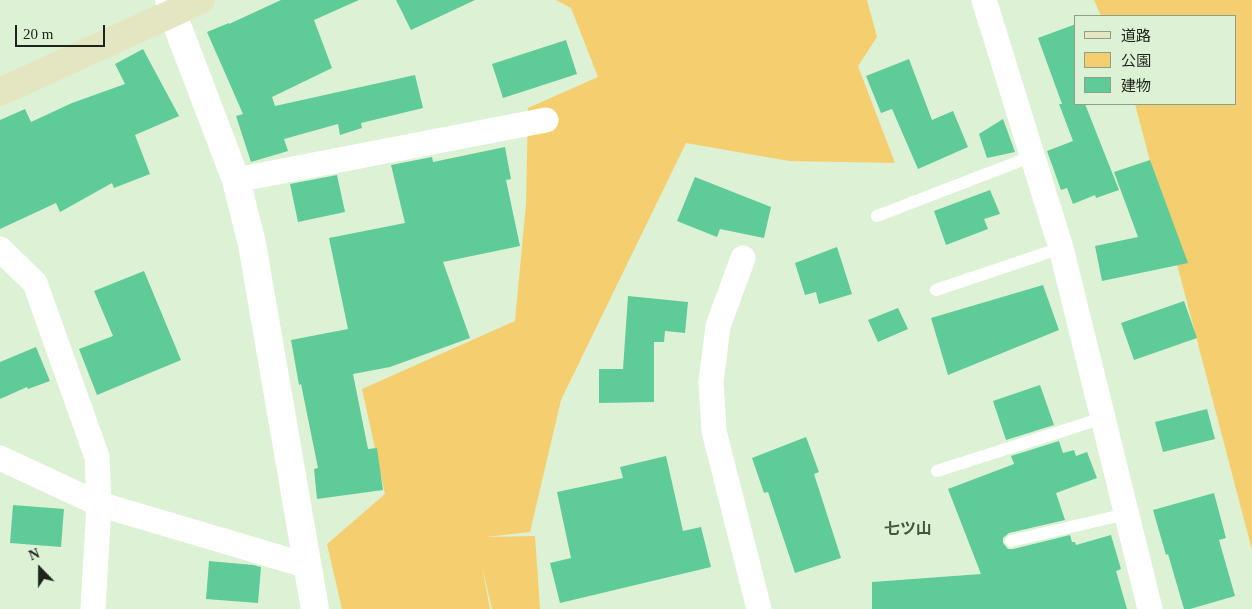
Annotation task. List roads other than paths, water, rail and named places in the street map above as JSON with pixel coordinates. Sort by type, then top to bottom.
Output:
[{"type":"main road","points":[[0,92],[170,6],[201,0]]},
{"type":"street","points":[[984,0],[1061,248],[1150,609]]},
{"type":"street","points":[[170,6],[236,180],[252,244],[315,609]]},
{"type":"street","points":[[236,180],[546,120]]},
{"type":"street","points":[[0,248],[35,283],[97,457],[99,504],[92,609]]},
{"type":"street","points":[[743,258],[718,326],[711,382],[714,431],[759,609]]},
{"type":"street","points":[[0,458],[99,504],[308,566]]},
{"type":"lane","points":[[877,216],[1032,156]]},
{"type":"lane","points":[[936,290],[1061,248]]},
{"type":"lane","points":[[937,471],[1103,418]]},
{"type":"lane","points":[[1011,541],[1126,514]]},
{"type":"district","name":"七ツ山","points":[[908,530]]}]
